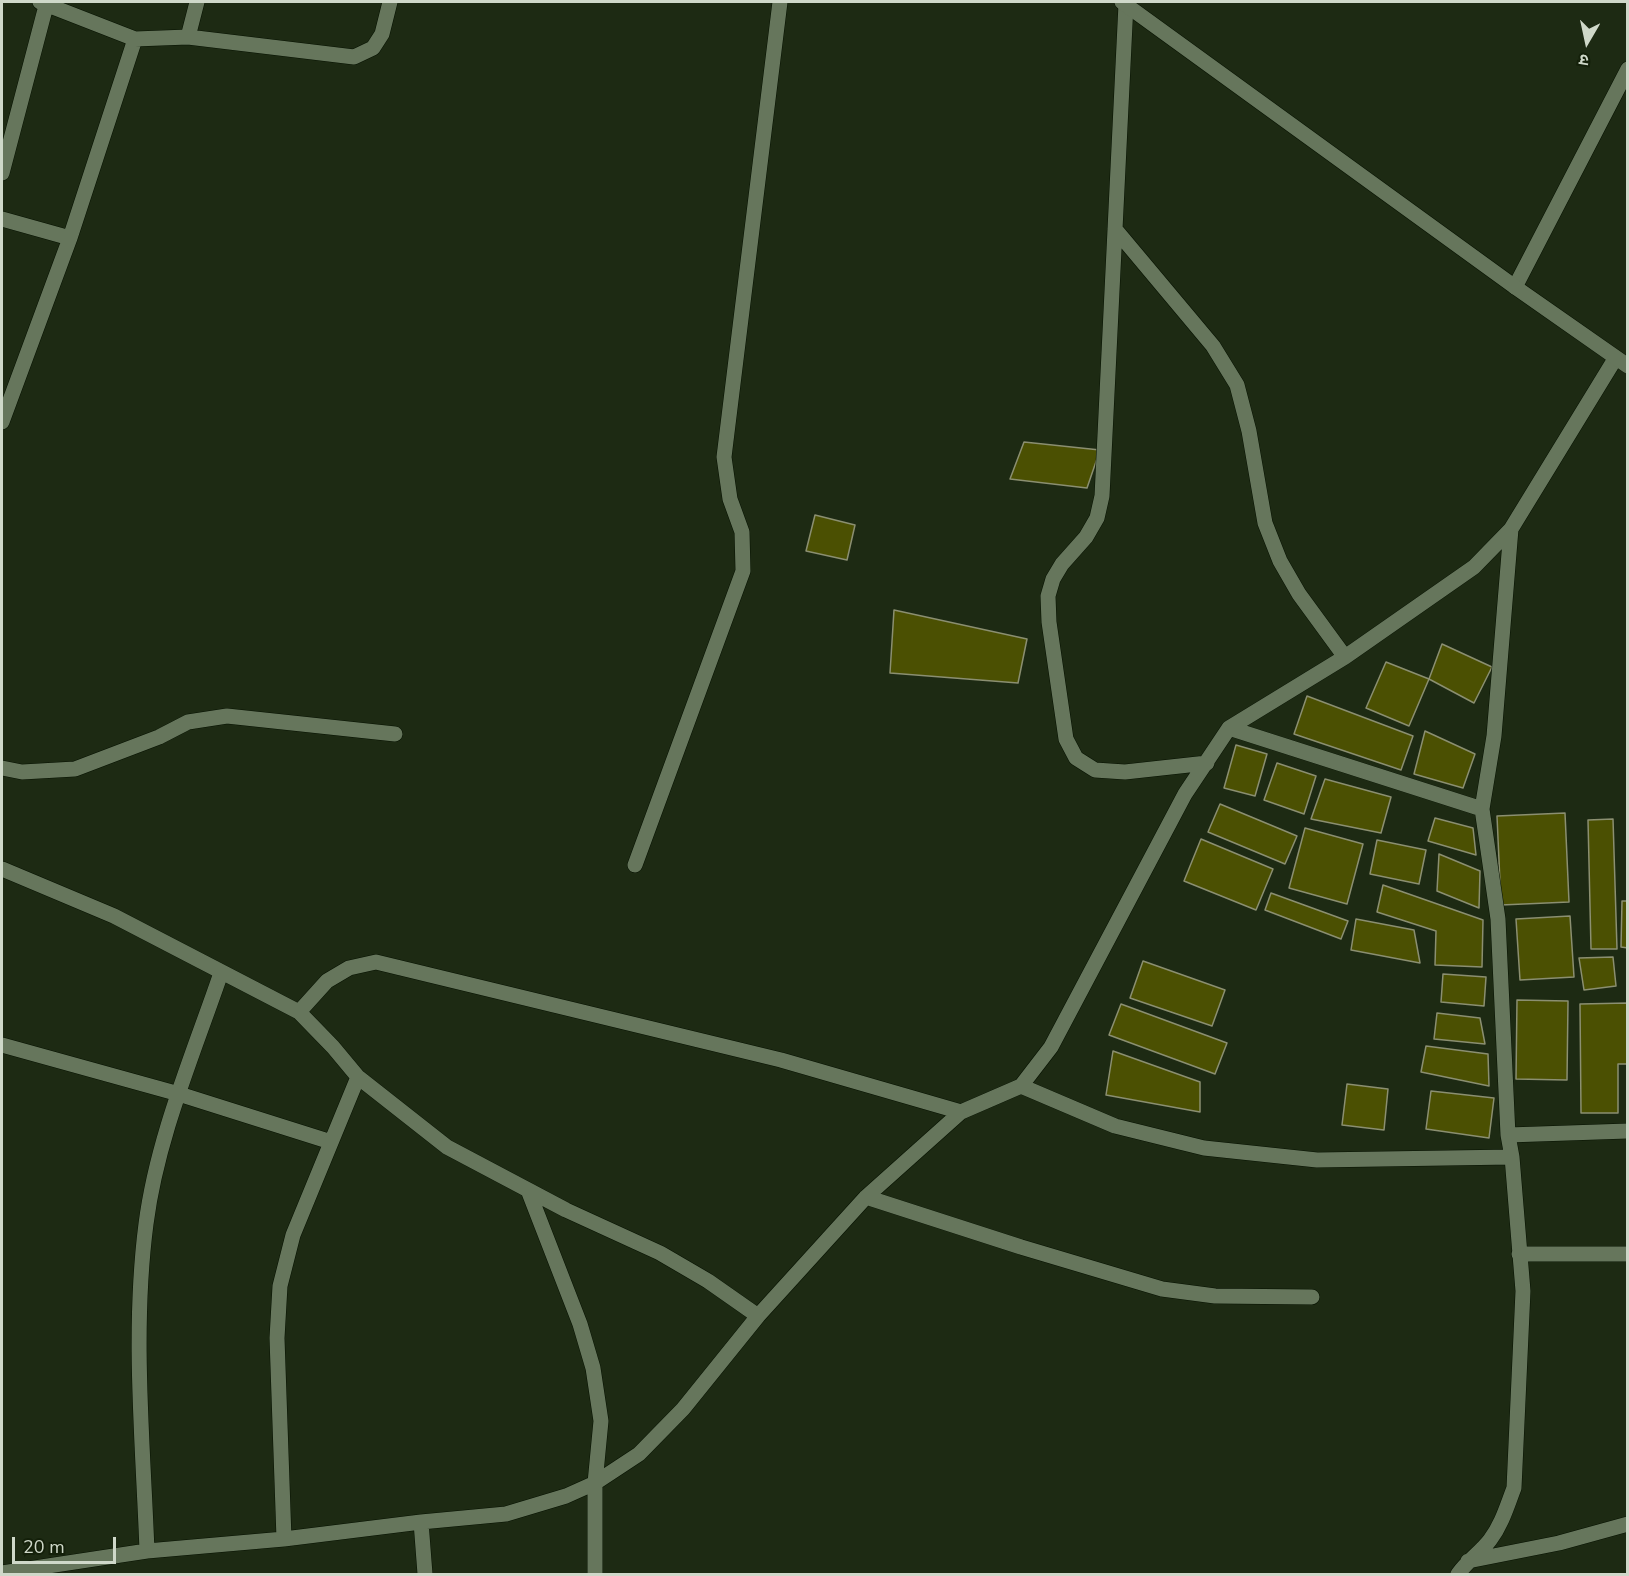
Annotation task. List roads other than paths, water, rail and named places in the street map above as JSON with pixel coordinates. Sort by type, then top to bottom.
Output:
[{"type":"street","points":[[2,173],[44,2],[135,39],[188,37],[354,57],[373,48],[378,41],[390,2]]},
{"type":"street","points":[[188,37],[197,2]]},
{"type":"street","points":[[635,865],[743,571],[744,553],[741,532],[730,499],[724,457],[780,2]]},
{"type":"street","points":[[1124,3],[1102,496],[1097,518],[1086,537],[1062,564],[1053,579],[1048,596],[1049,622],[1066,739],[1076,758],[1095,770],[1125,772],[1207,763]]},
{"type":"street","points":[[2,1573],[147,1551],[284,1539],[421,1521],[506,1514],[566,1496],[595,1484],[639,1454],[683,1409],[758,1316],[866,1197],[961,1112],[1022,1086],[1051,1047],[1185,794],[1229,728],[1345,657],[1474,567],[1511,529],[1621,363],[1124,3]]},
{"type":"street","points":[[2,422],[70,238],[135,39]]},
{"type":"street","points":[[1515,287],[1628,69]]},
{"type":"street","points":[[2,219],[70,238]]},
{"type":"street","points":[[1115,229],[1213,346],[1237,385],[1249,431],[1265,523],[1280,561],[1299,594],[1345,657]]},
{"type":"street","points":[[1458,1575],[1468,1561],[1489,1541],[1503,1519],[1514,1488],[1523,1291],[1508,1135],[1498,919],[1482,809],[1494,736],[1511,529]]},
{"type":"street","points":[[2,768],[22,772],[75,769],[159,737],[188,722],[226,716],[395,734]]},
{"type":"street","points":[[1229,728],[1482,809]]},
{"type":"street","points":[[2,869],[114,916],[299,1012],[333,1047],[357,1077],[447,1147],[566,1210],[660,1252],[708,1281],[758,1316]]},
{"type":"street","points":[[299,1012],[327,981],[349,968],[376,962],[781,1060],[961,1112]]},
{"type":"street","points":[[147,1551],[138,1315],[146,1223],[162,1144],[221,973]]},
{"type":"street","points":[[2,1045],[179,1094],[331,1142]]},
{"type":"street","points":[[284,1539],[277,1338],[280,1286],[293,1235],[357,1077]]},
{"type":"street","points":[[1022,1086],[1115,1126],[1204,1148],[1317,1160],[1512,1158]]},
{"type":"street","points":[[1508,1135],[1628,1131]]},
{"type":"street","points":[[528,1191],[580,1324],[593,1368],[601,1420],[595,1484],[595,1575]]},
{"type":"street","points":[[866,1197],[1021,1247],[1162,1288],[1215,1296],[1312,1297]]},
{"type":"street","points":[[1519,1254],[1628,1254]]},
{"type":"street","points":[[421,1521],[425,1575]]},
{"type":"street","points":[[1468,1561],[1558,1543],[1628,1524]]}]
